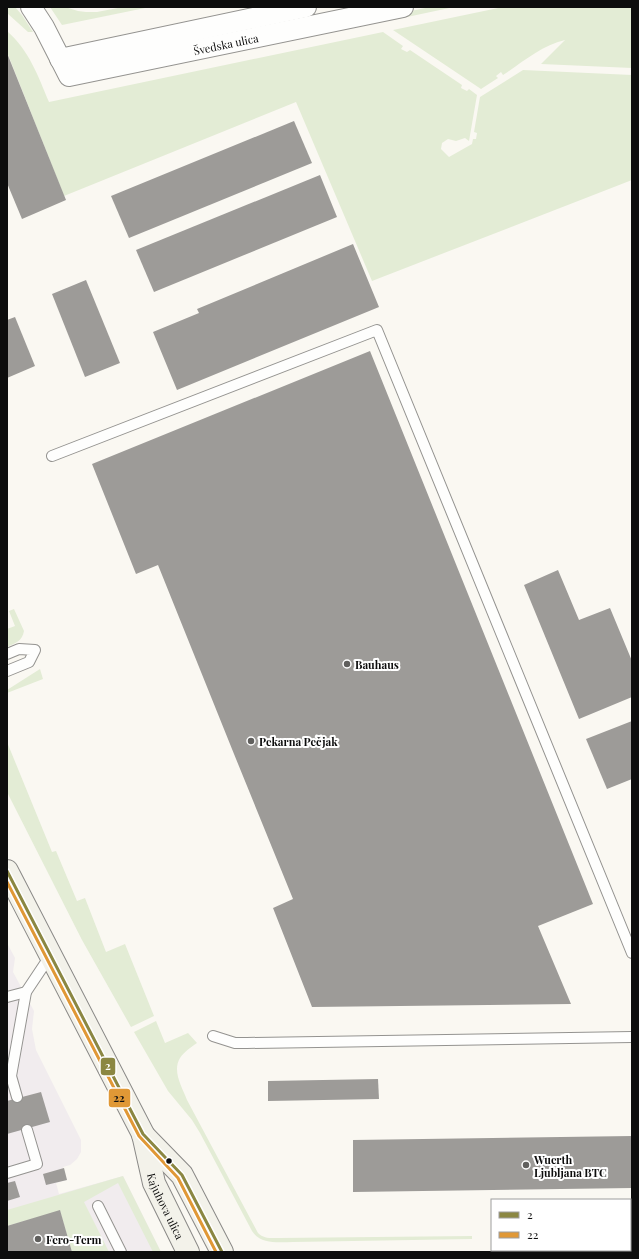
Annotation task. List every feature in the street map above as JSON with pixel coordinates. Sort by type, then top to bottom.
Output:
[{"type":"main road","name":"Kajuhova ulica","points":[[7,871],[142,1134],[154,1183],[188,1252]]},
{"type":"main road","name":"Kajuhova ulica","points":[[142,1134],[182,1175],[222,1252]]},
{"type":"street","name":"Švedska ulica","points":[[31,7],[44,27],[69,76],[403,7]]},
{"type":"street","name":"Švedska ulica","points":[[60,59],[306,7]]},
{"type":"lane","points":[[52,456],[377,330],[632,952]]},
{"type":"lane","points":[[7,654],[19,649],[35,650],[29,662],[7,671]]},
{"type":"lane","points":[[17,1097],[11,1076],[12,1040],[26,992],[50,956]]},
{"type":"lane","points":[[7,997],[26,992]]},
{"type":"lane","points":[[213,1036],[235,1043],[632,1037]]},
{"type":"lane","points":[[7,1173],[37,1164],[26,1130]]},
{"type":"lane","points":[[98,1206],[121,1252]]},
{"type":"shaded area","points":[[7,943],[15,958],[13,972],[34,1011],[32,1029],[36,1050],[81,1140],[81,1152],[77,1159],[70,1165],[63,1167],[67,1180],[56,1183],[59,1194],[123,1176],[161,1252],[7,1252]]},
{"type":"green space","points":[[7,7],[15,7],[33,32],[28,32],[7,13]]},
{"type":"green space","points":[[50,7],[65,7],[78,11],[97,12],[123,7],[150,7],[62,25]]},
{"type":"green space","points":[[430,7],[454,7],[393,20],[392,15]]},
{"type":"green space","points":[[503,7],[632,7],[632,68],[541,64],[565,40],[548,46],[503,75],[501,72],[496,76],[498,78],[481,89],[393,30]]},
{"type":"green space","points":[[7,31],[15,38],[27,55],[37,73],[49,102],[383,32],[403,46],[401,49],[407,52],[410,50],[462,85],[461,88],[467,91],[469,89],[477,95],[469,141],[465,138],[456,141],[448,139],[442,143],[441,149],[449,157],[472,144],[473,139],[476,139],[477,133],[474,132],[480,97],[523,70],[632,75],[632,180],[372,281],[296,102],[64,196],[7,52]]},
{"type":"green space","points":[[14,609],[24,631],[16,643],[7,647],[7,629],[15,626],[9,611]]},
{"type":"green space","points":[[40,669],[43,679],[7,693],[7,690]]},
{"type":"green space","points":[[7,742],[52,852],[56,851],[77,901],[85,898],[106,952],[125,944],[154,1016],[131,1027],[82,940],[7,792]]},
{"type":"green space","points":[[156,1021],[165,1043],[188,1033],[197,1043],[180,1058],[177,1074],[187,1100],[260,1235],[273,1238],[472,1236],[472,1239],[271,1242],[260,1239],[252,1231],[200,1133],[192,1120],[168,1091],[134,1032]]},
{"type":"green space","points":[[123,1176],[161,1252],[153,1252],[118,1183],[84,1202],[109,1252],[72,1252],[60,1211],[7,1226],[7,1210]]},
{"type":"green space","points":[[631,1249],[632,1252],[488,1252],[631,1251]]},
{"type":"building","points":[[7,53],[66,200],[22,219],[7,183]]},
{"type":"building","points":[[294,121],[312,163],[129,238],[111,196]]},
{"type":"building","points":[[320,175],[337,217],[154,292],[136,250]]},
{"type":"building","points":[[353,244],[379,307],[177,390],[153,332],[199,313],[197,309]]},
{"type":"building","points":[[86,280],[120,363],[85,377],[52,294]]},
{"type":"building","points":[[15,317],[35,366],[7,378],[7,320]]},
{"type":"building","name":"Bauhaus","points":[[370,351],[593,904],[538,926],[571,1004],[312,1007],[273,908],[293,899],[158,565],[136,574],[92,464]]},
{"type":"building","points":[[558,570],[579,620],[610,608],[632,661],[632,697],[579,719],[524,585]]},
{"type":"building","points":[[632,721],[632,779],[607,789],[586,739]]},
{"type":"building","points":[[378,1079],[379,1099],[268,1101],[268,1081]]},
{"type":"building","points":[[41,1092],[50,1122],[7,1134],[7,1101]]},
{"type":"building","points":[[632,1136],[632,1188],[353,1192],[353,1140]]},
{"type":"building","points":[[64,1168],[67,1180],[46,1185],[43,1174]]},
{"type":"building","points":[[15,1181],[20,1197],[7,1201],[7,1183]]},
{"type":"building","name":"Fero-Term","points":[[60,1210],[72,1252],[7,1252],[7,1226]]},
{"type":"transit line","name":"2","points":[[7,871],[143,1134],[182,1175],[222,1252]]},
{"type":"transit line","name":"22","points":[[7,882],[139,1136],[178,1178],[216,1252]]},
{"type":"place","name":"Bauhaus","points":[[347,664]]},
{"type":"place","name":"Pekarna Pečjak","points":[[251,741]]},
{"type":"place","name":"Wuerth Ljubljana BTC","points":[[526,1165]]},
{"type":"place","name":"Fero-Term","points":[[38,1239]]}]
